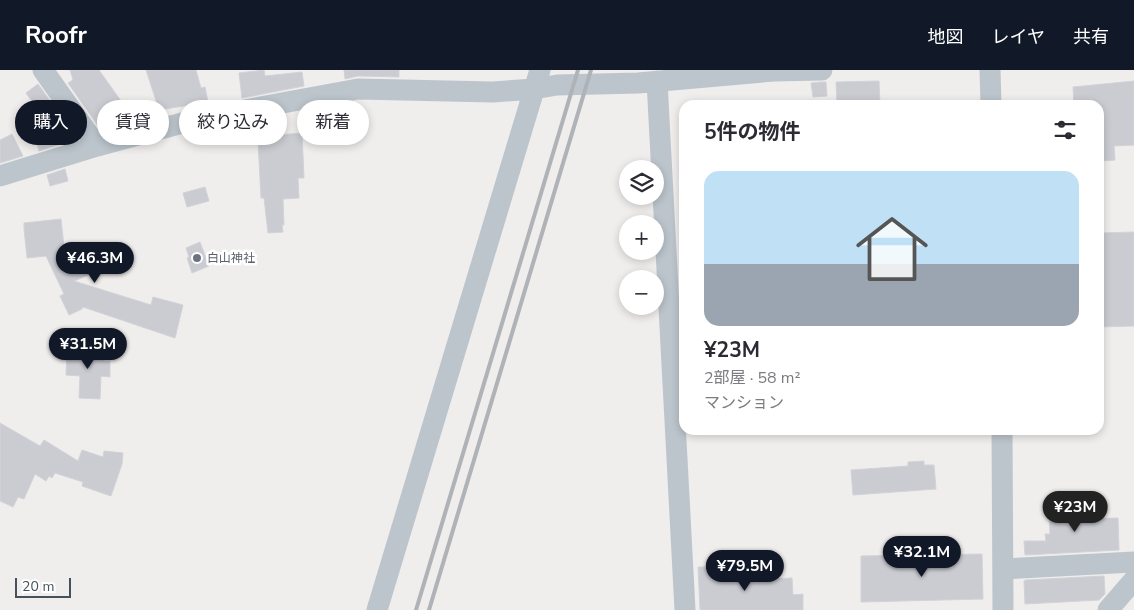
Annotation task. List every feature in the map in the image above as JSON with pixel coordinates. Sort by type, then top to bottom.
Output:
[{"type":"street","points":[[43,70],[97,146]]},
{"type":"street","points":[[0,176],[97,146],[201,118],[358,90],[493,92],[537,79],[557,85],[586,85],[774,70],[822,70]]},
{"type":"street","points":[[990,70],[991,100]]},
{"type":"street","points":[[670,77],[679,397]]},
{"type":"street","points":[[377,610],[537,79]]},
{"type":"street","points":[[680,435],[685,610]]},
{"type":"street","points":[[1002,435],[1003,610]]},
{"type":"street","points":[[1003,569],[1134,562]]},
{"type":"street","points":[[1108,610],[1134,580]]},
{"type":"building","points":[[70,70],[99,70],[120,100],[97,100],[97,124],[87,110],[87,100],[80,100],[68,83],[73,80]]},
{"type":"building","points":[[146,70],[196,70],[201,88],[205,87],[208,100],[179,100],[179,107],[169,108],[169,100],[156,100]]},
{"type":"building","points":[[264,70],[265,76],[302,72],[304,86],[242,98],[239,73]]},
{"type":"building","points":[[344,70],[399,70],[399,77],[358,76],[345,79]]},
{"type":"building","points":[[879,81],[880,100],[837,100],[836,82]]},
{"type":"building","points":[[1134,81],[1134,145],[1114,146],[1115,160],[1104,161],[1104,100],[1074,100],[1073,87]]},
{"type":"building","points":[[826,82],[827,96],[813,97],[811,83]]},
{"type":"building","points":[[38,84],[49,100],[31,100],[26,93]]},
{"type":"building","points":[[297,133],[297,145],[303,145],[304,178],[298,178],[299,198],[283,199],[283,232],[268,233],[264,198],[261,198],[258,145],[287,145],[287,134]]},
{"type":"building","points":[[12,134],[15,145],[18,145],[23,156],[0,163],[0,140]]},
{"type":"building","points":[[37,145],[58,145],[39,151]]},
{"type":"building","points":[[65,169],[68,181],[50,186],[47,175]]},
{"type":"building","points":[[205,187],[209,201],[187,207],[183,193]]},
{"type":"building","points":[[61,219],[65,256],[84,251],[95,272],[74,281],[151,305],[153,297],[183,305],[175,338],[83,307],[69,315],[60,296],[64,294],[46,256],[27,258],[24,229],[24,223]]},
{"type":"building","points":[[1134,232],[1134,326],[1104,327],[1104,233]]},
{"type":"building","name":"白山神社","points":[[200,242],[209,266],[192,273],[186,248]]},
{"type":"building","points":[[67,347],[105,349],[104,361],[110,361],[110,377],[101,376],[100,399],[79,398],[80,376],[66,375]]},
{"type":"building","points":[[0,423],[40,446],[44,440],[78,461],[82,450],[103,457],[104,451],[123,453],[122,464],[111,496],[82,486],[83,482],[55,473],[52,478],[49,476],[46,481],[35,474],[24,499],[18,497],[13,507],[0,501]]},
{"type":"building","points":[[924,461],[924,465],[934,465],[936,489],[853,495],[851,470],[908,466],[908,462]]},
{"type":"building","points":[[1065,495],[1066,519],[1118,518],[1119,550],[1025,555],[1024,541],[1046,541],[1045,534],[1050,534],[1048,496]]},
{"type":"building","points":[[982,554],[983,599],[861,602],[861,556]]},
{"type":"building","points":[[698,567],[720,567],[721,571],[751,570],[751,580],[792,578],[793,595],[803,594],[803,610],[700,610]]},
{"type":"building","points":[[1104,576],[1105,594],[1099,600],[1025,604],[1024,581],[1026,580]]},
{"type":"railway","points":[[416,610],[578,70]]},
{"type":"railway","points":[[429,610],[591,70]]},
{"type":"place","name":"白山神社","points":[[197,258]]}]
